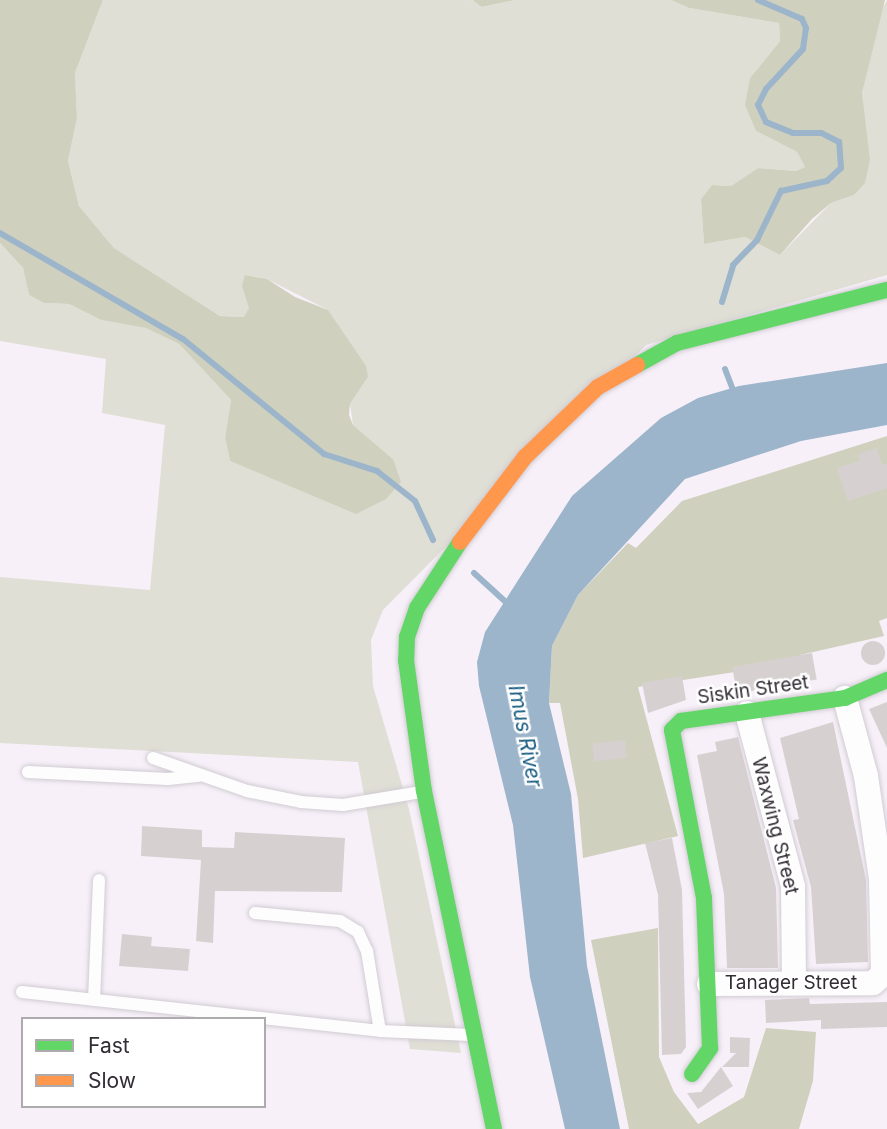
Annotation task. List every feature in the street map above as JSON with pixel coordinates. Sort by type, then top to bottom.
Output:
[{"type":"main road","points":[[494,1129],[471,1035],[424,791],[420,737],[406,660],[407,637],[417,608],[448,558],[525,457],[598,387],[677,342],[887,290]]},
{"type":"main road","name":"Siskin Street","points":[[709,984],[702,885],[672,730],[681,721],[845,698],[887,681]]},
{"type":"main road","points":[[692,1074],[710,1048],[709,984]]},
{"type":"street","name":"Tanager Street","points":[[709,984],[873,983],[883,974],[877,777],[845,698]]},
{"type":"street","name":"Waxwing Street","points":[[747,713],[793,886],[794,982]]},
{"type":"lane","points":[[153,758],[247,791],[343,805],[424,791]]},
{"type":"lane","points":[[28,772],[168,779],[205,775]]},
{"type":"lane","points":[[94,1000],[99,880]]},
{"type":"lane","points":[[255,913],[340,921],[358,932],[367,951],[380,1031]]},
{"type":"lane","points":[[22,992],[251,1017]]},
{"type":"lane","points":[[266,1019],[380,1031],[471,1035]]},
{"type":"shaded area","points":[[103,0],[471,0],[483,7],[515,0],[671,0],[689,8],[779,23],[780,41],[750,78],[756,131],[797,152],[805,167],[796,171],[758,168],[731,186],[712,185],[701,199],[704,244],[745,237],[780,255],[831,203],[854,195],[864,126],[862,93],[879,15],[887,0],[887,275],[646,345],[383,610],[371,640],[373,686],[409,809],[461,1053],[410,1049],[358,762],[0,743],[0,577],[150,590],[165,425],[102,413],[106,359],[0,341],[0,243],[23,268],[29,295],[44,303],[69,304],[101,320],[147,328],[179,344],[231,400],[225,438],[230,461],[269,477],[393,459],[353,425],[350,404],[368,377],[328,310],[267,279],[246,275],[243,286],[250,308],[244,317],[220,316],[114,248],[79,206],[68,161],[77,118],[75,73]]},
{"type":"green space","points":[[0,0],[103,0],[75,73],[77,118],[68,161],[79,206],[114,248],[220,316],[244,317],[249,308],[242,286],[245,275],[267,279],[295,297],[328,310],[366,366],[368,377],[350,404],[349,415],[353,425],[393,459],[401,482],[386,499],[356,514],[230,461],[225,438],[231,400],[179,344],[146,328],[101,320],[69,304],[44,303],[29,295],[23,268],[0,243]]},
{"type":"green space","points":[[472,0],[515,0],[482,7]]},
{"type":"green space","points":[[671,0],[885,0],[862,93],[870,160],[865,183],[854,195],[831,203],[812,219],[780,255],[745,237],[704,244],[701,199],[712,185],[731,186],[758,168],[796,171],[805,167],[797,152],[756,131],[745,105],[750,78],[780,41],[779,23],[689,8]]},
{"type":"green space","points":[[887,436],[887,618],[879,621],[884,636],[800,655],[800,662],[638,687],[678,836],[583,858],[578,799],[560,703],[549,703],[552,646],[578,595],[628,543],[636,548],[682,501]]},
{"type":"green space","points":[[658,928],[659,1057],[674,1092],[698,1124],[744,1097],[766,1028],[816,1032],[813,1081],[799,1129],[629,1129],[591,940]]},
{"type":"water","name":"Imus River","points":[[887,363],[887,425],[801,441],[685,479],[578,595],[552,646],[549,703],[571,794],[587,966],[620,1129],[565,1129],[530,977],[513,825],[479,686],[477,662],[485,632],[572,496],[661,418],[698,398],[739,386]]},
{"type":"building","points":[[877,448],[882,465],[887,464],[887,488],[848,501],[837,468],[860,461],[858,454]]},
{"type":"building","points":[[868,641],[878,641],[885,648],[885,658],[878,665],[868,665],[861,658],[861,648]]},
{"type":"building","points":[[812,653],[817,680],[737,694],[732,667]]},
{"type":"building","points":[[682,676],[686,700],[648,713],[642,683]]},
{"type":"building","points":[[887,702],[887,748],[869,709]]},
{"type":"building","points":[[833,722],[866,880],[868,962],[816,964],[811,887],[793,820],[799,819],[780,738]]},
{"type":"building","points":[[738,737],[776,888],[778,968],[727,968],[724,894],[697,755],[717,751],[715,742]]},
{"type":"building","points":[[625,740],[627,758],[594,761],[592,743]]},
{"type":"building","points":[[142,826],[202,830],[202,847],[234,848],[235,832],[345,838],[342,892],[215,891],[213,943],[196,941],[201,860],[141,856]]},
{"type":"building","points":[[672,838],[682,890],[686,1047],[681,1054],[662,1055],[658,895],[645,843]]},
{"type":"building","points":[[122,934],[152,937],[151,946],[190,949],[188,971],[119,966]]},
{"type":"building","points":[[809,998],[810,1004],[887,1002],[887,1027],[821,1029],[821,1020],[766,1023],[765,1000]]},
{"type":"building","points":[[730,1037],[750,1038],[749,1067],[722,1067],[736,1053],[730,1053]]},
{"type":"building","points":[[721,1067],[733,1086],[698,1109],[687,1093],[701,1092]]},
{"type":"waterway","points":[[722,302],[733,265],[757,240],[781,191],[827,181],[841,168],[839,142],[821,133],[793,133],[766,122],[758,105],[766,89],[803,49],[806,28],[802,19],[758,0]]},
{"type":"waterway","points":[[0,233],[183,339],[324,454],[377,471],[415,501],[433,540]]},
{"type":"waterway","points":[[725,369],[734,393]]},
{"type":"waterway","points":[[474,573],[509,605]]},
{"type":"traffic: fast","points":[[637,365],[677,343],[887,290]]},
{"type":"traffic: fast","points":[[460,542],[417,608],[407,637],[406,660],[424,791],[494,1129]]},
{"type":"traffic: fast","points":[[692,1074],[710,1048],[704,898],[672,730],[681,721],[845,698],[887,680]]},
{"type":"traffic: slow","points":[[460,542],[525,457],[598,387],[637,365]]}]
